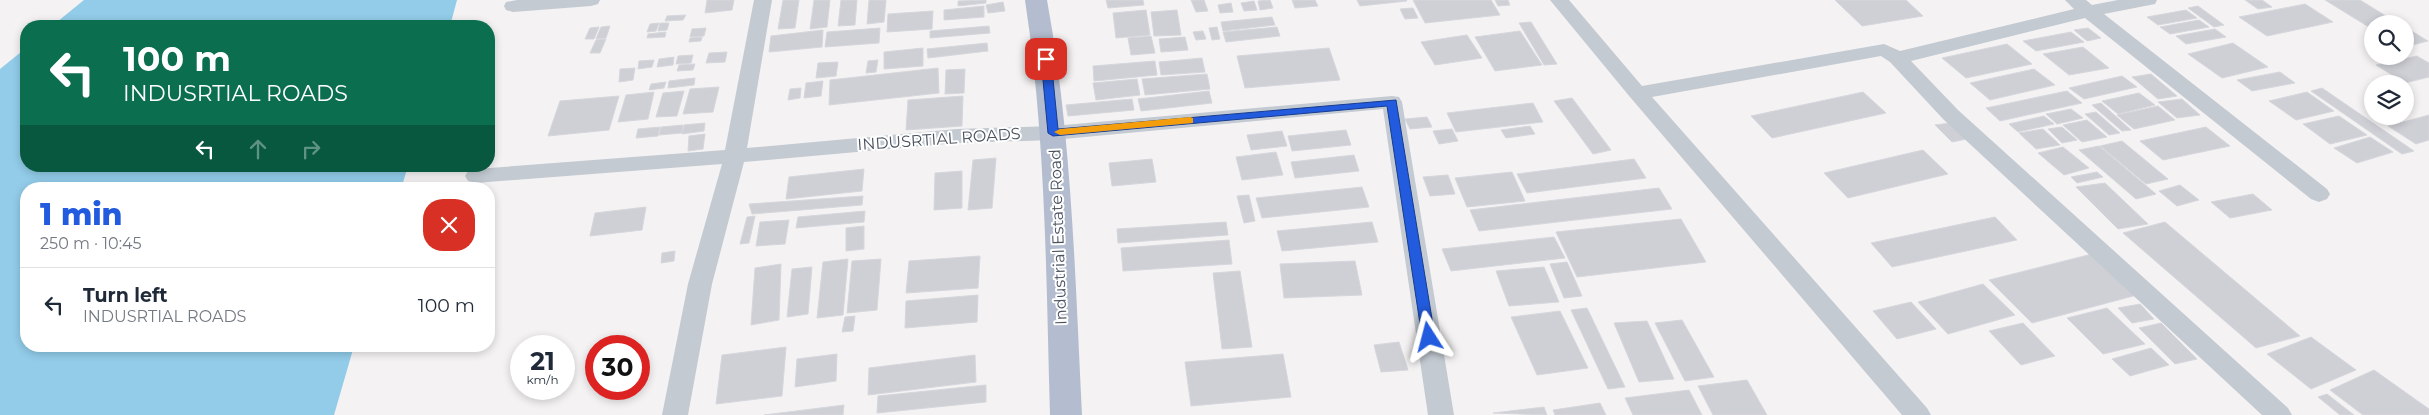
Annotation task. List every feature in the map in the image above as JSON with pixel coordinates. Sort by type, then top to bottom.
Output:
[{"type":"main road","name":"Industrial Estate Road","points":[[1036,0],[1044,40],[1053,133],[1066,415]]},
{"type":"street","points":[[513,6],[591,0]]},
{"type":"street","points":[[676,415],[700,284],[735,156],[763,0]]},
{"type":"street","points":[[1559,0],[1637,94],[1918,415]]},
{"type":"street","points":[[1898,58],[2082,6],[2148,0]]},
{"type":"street","points":[[2082,6],[2319,194]]},
{"type":"street","points":[[1637,94],[1884,50],[1898,58],[1951,115],[2279,415]]},
{"type":"street","name":"INDUSRTIAL ROADS","points":[[476,176],[735,156],[957,136],[1053,133],[1392,102],[1441,415]]},
{"type":"water","points":[[84,0],[457,0],[452,20],[59,20]]},
{"type":"water","points":[[20,53],[20,172],[406,172],[403,182],[20,182],[20,352],[352,352],[334,415],[0,415],[0,69]]},
{"type":"building","points":[[707,0],[734,0],[732,10],[705,13]]},
{"type":"building","points":[[783,0],[799,0],[795,28],[778,29]]},
{"type":"building","points":[[814,0],[830,0],[827,27],[810,29]]},
{"type":"building","points":[[841,0],[857,0],[855,25],[838,26]]},
{"type":"building","points":[[869,0],[886,0],[884,22],[867,24]]},
{"type":"building","points":[[986,0],[986,3],[958,6],[958,1]]},
{"type":"building","points":[[1106,0],[1143,0],[1144,5],[1108,8]]},
{"type":"building","points":[[1191,0],[1204,0],[1208,11],[1196,12]]},
{"type":"building","points":[[1270,0],[1273,8],[1260,10],[1258,1]]},
{"type":"building","points":[[1292,0],[1315,0],[1318,6],[1295,8]]},
{"type":"building","points":[[1357,0],[1406,0],[1407,1],[1360,6]]},
{"type":"building","points":[[1413,0],[1491,0],[1500,15],[1425,23]]},
{"type":"building","points":[[1495,0],[1508,0],[1510,5],[1498,6]]},
{"type":"building","points":[[1835,0],[1906,0],[1923,16],[1862,26]]},
{"type":"building","points":[[2245,0],[2262,0],[2272,7],[2258,9]]},
{"type":"building","points":[[2325,0],[2360,0],[2384,15],[2364,15],[2364,24]]},
{"type":"building","points":[[1254,1],[1257,10],[1244,11],[1241,3]]},
{"type":"building","points":[[1003,2],[1005,11],[988,13],[986,5]]},
{"type":"building","points":[[1231,3],[1233,12],[1220,13],[1218,5]]},
{"type":"building","points":[[2305,4],[2333,22],[2267,36],[2239,17]]},
{"type":"building","points":[[984,6],[984,17],[944,20],[944,10]]},
{"type":"building","points":[[2198,6],[2224,25],[2214,27],[2188,8]]},
{"type":"building","points":[[1413,8],[1418,18],[1405,19],[1400,9]]},
{"type":"building","points":[[1146,10],[1150,35],[1116,38],[1113,13]]},
{"type":"building","points":[[1177,10],[1181,35],[1154,36],[1151,12]]},
{"type":"building","points":[[2186,10],[2197,18],[2158,25],[2147,17]]},
{"type":"building","points":[[933,11],[932,29],[887,32],[888,14]]},
{"type":"building","points":[[686,15],[683,20],[665,21],[667,16]]},
{"type":"building","points":[[1272,17],[1275,25],[1223,31],[1221,22]]},
{"type":"building","points":[[2199,20],[2209,27],[2170,34],[2160,27]]},
{"type":"building","points":[[1531,22],[1557,64],[1544,65],[1519,23]]},
{"type":"building","points":[[659,23],[656,31],[647,32],[650,24]]},
{"type":"building","points":[[660,23],[669,23],[667,30],[658,31]]},
{"type":"building","points":[[610,26],[606,38],[596,39],[601,27]]},
{"type":"building","points":[[989,26],[990,33],[930,38],[930,31]]},
{"type":"building","points":[[599,27],[594,39],[585,39],[590,28]]},
{"type":"building","points":[[1217,27],[1220,39],[1212,40],[1209,28]]},
{"type":"building","points":[[1277,27],[1280,36],[1226,42],[1223,32]]},
{"type":"building","points":[[706,28],[704,36],[690,37],[692,29]]},
{"type":"building","points":[[880,28],[879,43],[825,47],[827,32]]},
{"type":"building","points":[[2088,28],[2101,38],[2087,41],[2074,30]]},
{"type":"building","points":[[2215,29],[2226,37],[2186,44],[2176,36]]},
{"type":"building","points":[[823,30],[822,47],[769,52],[771,36]]},
{"type":"building","points":[[1203,31],[1206,39],[1196,40],[1193,32]]},
{"type":"building","points":[[1520,31],[1542,65],[1495,71],[1475,37]]},
{"type":"building","points":[[666,32],[665,37],[647,38],[648,34]]},
{"type":"building","points":[[2071,32],[2084,42],[2036,51],[2023,41]]},
{"type":"building","points":[[2414,32],[2428,41],[2414,45]]},
{"type":"building","points":[[1467,35],[1482,58],[1435,65],[1421,42]]},
{"type":"building","points":[[1151,36],[1155,53],[1131,55],[1128,38]]},
{"type":"building","points":[[702,37],[701,41],[689,42],[690,38]]},
{"type":"building","points":[[1185,37],[1188,50],[1161,52],[1159,39]]},
{"type":"building","points":[[606,39],[600,53],[590,53],[596,40]]},
{"type":"building","points":[[987,43],[988,51],[928,58],[927,49]]},
{"type":"building","points":[[2233,43],[2268,67],[2222,78],[2188,54]]},
{"type":"building","points":[[2007,44],[2032,64],[1966,78],[1942,58]]},
{"type":"building","points":[[2083,47],[2109,68],[2069,75],[2043,54]]},
{"type":"building","points":[[923,48],[923,66],[884,69],[884,52]]},
{"type":"building","points":[[1329,48],[1340,80],[1245,88],[1237,56]]},
{"type":"building","points":[[727,52],[725,62],[706,63],[709,53]]},
{"type":"building","points":[[693,55],[691,63],[676,64],[678,56]]},
{"type":"building","points":[[2417,56],[2429,63],[2429,77],[2414,81],[2414,75],[2392,75],[2376,65],[2414,65],[2414,57]]},
{"type":"building","points":[[674,57],[673,65],[657,67],[659,59]]},
{"type":"building","points":[[1202,58],[1205,72],[1161,75],[1159,62]]},
{"type":"building","points":[[654,60],[652,67],[638,69],[639,61]]},
{"type":"building","points":[[878,60],[876,72],[866,73],[868,61]]},
{"type":"building","points":[[1155,61],[1157,75],[1094,81],[1093,66]]},
{"type":"building","points":[[838,62],[836,76],[816,78],[818,63]]},
{"type":"building","points":[[695,64],[693,70],[677,71],[679,65]]},
{"type":"building","points":[[635,68],[633,80],[619,82],[620,69]]},
{"type":"building","points":[[938,68],[939,93],[829,105],[830,80]]},
{"type":"building","points":[[965,69],[964,93],[945,94],[946,70]]},
{"type":"building","points":[[2034,69],[2055,85],[1990,100],[1970,83]]},
{"type":"building","points":[[2280,72],[2295,83],[2252,91],[2237,80]]},
{"type":"building","points":[[1207,74],[1210,89],[1145,95],[1142,79]]},
{"type":"building","points":[[2151,74],[2177,96],[2158,99],[2132,77]]},
{"type":"building","points":[[2122,76],[2137,87],[2084,99],[2069,88]]},
{"type":"building","points":[[695,78],[694,85],[668,88],[669,81]]},
{"type":"building","points":[[1137,79],[1140,95],[1096,100],[1093,83]]},
{"type":"building","points":[[823,81],[821,96],[804,98],[806,83]]},
{"type":"building","points":[[666,82],[664,88],[649,90],[651,84]]},
{"type":"building","points":[[719,87],[713,112],[683,114],[690,89]]},
{"type":"building","points":[[801,88],[800,98],[788,100],[790,89]]},
{"type":"building","points":[[2322,88],[2364,117],[2364,125],[2376,125],[2414,151],[2402,154],[2311,91]]},
{"type":"building","points":[[684,91],[677,116],[656,117],[663,93]]},
{"type":"building","points":[[1209,91],[1212,103],[1141,111],[1138,99]]},
{"type":"building","points":[[2067,91],[2082,103],[2000,121],[1986,108]]},
{"type":"building","points":[[654,92],[648,119],[618,122],[626,95]]},
{"type":"building","points":[[1863,92],[1886,113],[1772,138],[1751,116]]},
{"type":"building","points":[[2307,92],[2334,111],[2296,120],[2269,101]]},
{"type":"building","points":[[2139,93],[2155,105],[2118,114],[2102,101]]},
{"type":"building","points":[[619,96],[609,130],[548,136],[560,101]]},
{"type":"building","points":[[963,96],[962,126],[906,130],[908,100]]},
{"type":"building","points":[[1572,98],[1611,150],[1593,154],[1554,101]]},
{"type":"building","points":[[1132,99],[1134,110],[1068,116],[1066,105]]},
{"type":"building","points":[[2182,99],[2200,115],[2177,118],[2158,102]]},
{"type":"building","points":[[1533,103],[1543,122],[1456,132],[1447,113]]},
{"type":"building","points":[[2101,103],[2131,130],[2122,131],[2092,105]]},
{"type":"building","points":[[2158,106],[2175,120],[2134,129],[2117,115]]},
{"type":"building","points":[[2071,109],[2083,118],[2057,124],[2046,114]]},
{"type":"building","points":[[2096,112],[2120,133],[2109,135],[2085,114]]},
{"type":"building","points":[[2429,115],[2429,140],[2416,144],[2388,126],[2414,125],[2414,119]]},
{"type":"building","points":[[2044,116],[2054,124],[2018,132],[2009,124]]},
{"type":"building","points":[[2339,116],[2367,135],[2330,144],[2303,124]]},
{"type":"building","points":[[1427,117],[1432,127],[1410,129],[1405,119]]},
{"type":"building","points":[[2087,120],[2107,137],[2082,142],[2063,125]]},
{"type":"building","points":[[705,123],[704,131],[682,134],[684,125]]},
{"type":"building","points":[[1950,123],[1967,139],[1952,142],[1935,125]]},
{"type":"building","points":[[683,125],[682,133],[659,135],[661,127]]},
{"type":"building","points":[[1530,126],[1535,134],[1506,138],[1501,130]]},
{"type":"building","points":[[660,127],[658,136],[636,138],[638,129]]},
{"type":"building","points":[[2062,127],[2077,140],[2062,143],[2048,129]]},
{"type":"building","points":[[2206,127],[2230,146],[2163,160],[2140,141]]},
{"type":"building","points":[[1452,129],[1458,141],[1439,144],[1433,131]]},
{"type":"building","points":[[2043,129],[2060,145],[2036,149],[2019,133]]},
{"type":"building","points":[[1346,130],[1351,145],[1292,151],[1288,136]]},
{"type":"building","points":[[1282,131],[1287,146],[1251,150],[1247,135]]},
{"type":"building","points":[[705,134],[703,149],[688,151],[689,136]]},
{"type":"building","points":[[2370,137],[2393,152],[2357,163],[2334,148]]},
{"type":"building","points":[[2122,141],[2168,179],[2146,184],[2100,146]]},
{"type":"building","points":[[2099,146],[2156,194],[2136,199],[2079,150]]},
{"type":"building","points":[[2063,147],[2089,168],[2064,175],[2038,153]]},
{"type":"building","points":[[1923,150],[1948,174],[1848,198],[1824,173]]},
{"type":"building","points":[[1276,152],[1283,175],[1242,180],[1236,157]]},
{"type":"building","points":[[1354,155],[1359,171],[1295,178],[1291,162]]},
{"type":"building","points":[[996,158],[992,208],[968,210],[973,160]]},
{"type":"building","points":[[1152,159],[1156,182],[1112,186],[1109,163]]},
{"type":"building","points":[[1634,159],[1646,178],[1527,193],[1517,174]]},
{"type":"building","points":[[864,169],[862,191],[786,199],[789,177]]},
{"type":"building","points":[[962,171],[962,208],[934,210],[935,173]]},
{"type":"building","points":[[1512,172],[1525,201],[1467,207],[1455,178]]},
{"type":"building","points":[[2097,172],[2103,177],[2077,183],[2071,177]]},
{"type":"building","points":[[1448,175],[1455,194],[1430,196],[1423,177]]},
{"type":"building","points":[[2105,183],[2148,224],[2118,229],[2076,187]]},
{"type":"building","points":[[2180,185],[2199,200],[2177,206],[2159,191]]},
{"type":"building","points":[[1362,187],[1369,207],[1262,218],[1256,198]]},
{"type":"building","points":[[1659,188],[1672,209],[1479,231],[1470,210]]},
{"type":"building","points":[[2253,194],[2272,210],[2230,218],[2211,202]]},
{"type":"building","points":[[1249,195],[1255,221],[1244,223],[1237,196]]},
{"type":"building","points":[[863,196],[862,205],[752,214],[749,204]]},
{"type":"building","points":[[646,207],[642,230],[590,236],[595,213]]},
{"type":"building","points":[[865,211],[864,222],[796,228],[798,217]]},
{"type":"building","points":[[755,216],[749,243],[740,244],[747,217]]},
{"type":"building","points":[[1995,217],[2017,240],[1892,267],[1871,243]]},
{"type":"building","points":[[1681,219],[1706,262],[1577,277],[1556,232]]},
{"type":"building","points":[[789,220],[785,244],[756,246],[760,222]]},
{"type":"building","points":[[1226,222],[1228,235],[1118,243],[1117,229]]},
{"type":"building","points":[[1372,222],[1378,242],[1282,251],[1277,231]]},
{"type":"building","points":[[2165,222],[2300,336],[2256,348],[2123,233]]},
{"type":"building","points":[[864,226],[864,249],[846,251],[846,228]]},
{"type":"building","points":[[1554,237],[1565,258],[1451,271],[1442,249]]},
{"type":"building","points":[[1229,240],[1232,264],[1123,271],[1121,248]]},
{"type":"building","points":[[675,251],[674,261],[661,263],[662,253]]},
{"type":"building","points":[[2092,254],[2137,295],[2032,323],[1989,280]]},
{"type":"building","points":[[980,256],[978,288],[906,293],[909,261]]},
{"type":"building","points":[[848,259],[843,315],[817,318],[823,262]]},
{"type":"building","points":[[881,259],[877,310],[847,313],[852,261]]},
{"type":"building","points":[[1355,261],[1362,295],[1284,298],[1280,264]]},
{"type":"building","points":[[1567,262],[1582,296],[1564,298],[1550,264]]},
{"type":"building","points":[[781,264],[779,320],[751,325],[755,268]]},
{"type":"building","points":[[812,267],[808,314],[787,317],[792,269]]},
{"type":"building","points":[[1544,267],[1559,302],[1509,306],[1496,271]]},
{"type":"building","points":[[1240,271],[1252,347],[1222,349],[1213,273]]},
{"type":"building","points":[[1983,284],[2015,315],[1948,334],[1918,302]]},
{"type":"building","points":[[978,295],[977,322],[905,328],[906,301]]},
{"type":"building","points":[[1911,302],[1936,329],[1897,339],[1873,311]]},
{"type":"building","points":[[2140,304],[2154,319],[2132,323],[2118,308]]},
{"type":"building","points":[[1587,308],[1625,387],[1608,389],[1571,310]]},
{"type":"building","points":[[2107,308],[2145,344],[2103,354],[2067,318]]},
{"type":"building","points":[[1560,311],[1588,368],[1537,375],[1511,317]]},
{"type":"building","points":[[855,316],[853,331],[842,332],[845,317]]},
{"type":"building","points":[[1682,320],[1714,377],[1685,381],[1655,323]]},
{"type":"building","points":[[1647,321],[1674,379],[1639,382],[1614,323]]},
{"type":"building","points":[[2023,323],[2055,356],[2021,365],[1989,331]]},
{"type":"building","points":[[2161,323],[2197,359],[2175,364],[2139,328]]},
{"type":"building","points":[[2311,337],[2356,370],[2311,389],[2267,354]]},
{"type":"building","points":[[1399,342],[1408,370],[1381,372],[1374,345]]},
{"type":"building","points":[[786,347],[782,396],[716,404],[722,355]]},
{"type":"building","points":[[2151,348],[2169,365],[2130,376],[2112,359]]},
{"type":"building","points":[[837,354],[836,381],[795,387],[797,359]]},
{"type":"building","points":[[1283,354],[1291,397],[1191,406],[1185,362]]},
{"type":"building","points":[[975,355],[976,382],[868,395],[869,368]]},
{"type":"building","points":[[2374,370],[2429,409],[2429,415],[2363,415],[2330,390]]},
{"type":"building","points":[[1747,380],[1767,415],[1713,415],[1698,386]]},
{"type":"building","points":[[986,385],[986,402],[877,413],[878,396]]},
{"type":"building","points":[[1689,390],[1702,415],[1633,415],[1625,398]]},
{"type":"building","points":[[2327,394],[2354,415],[2340,415],[2318,397]]},
{"type":"building","points":[[1600,403],[1606,415],[1555,415],[1553,410]]},
{"type":"building","points":[[844,405],[843,415],[764,415]]},
{"type":"building","points":[[1544,407],[1547,415],[1493,413]]},
{"type":"slow traffic","points":[[1060,132],[1190,121]]},
{"type":"route","points":[[1046,59],[1053,133],[1392,102],[1429,337]]}]
